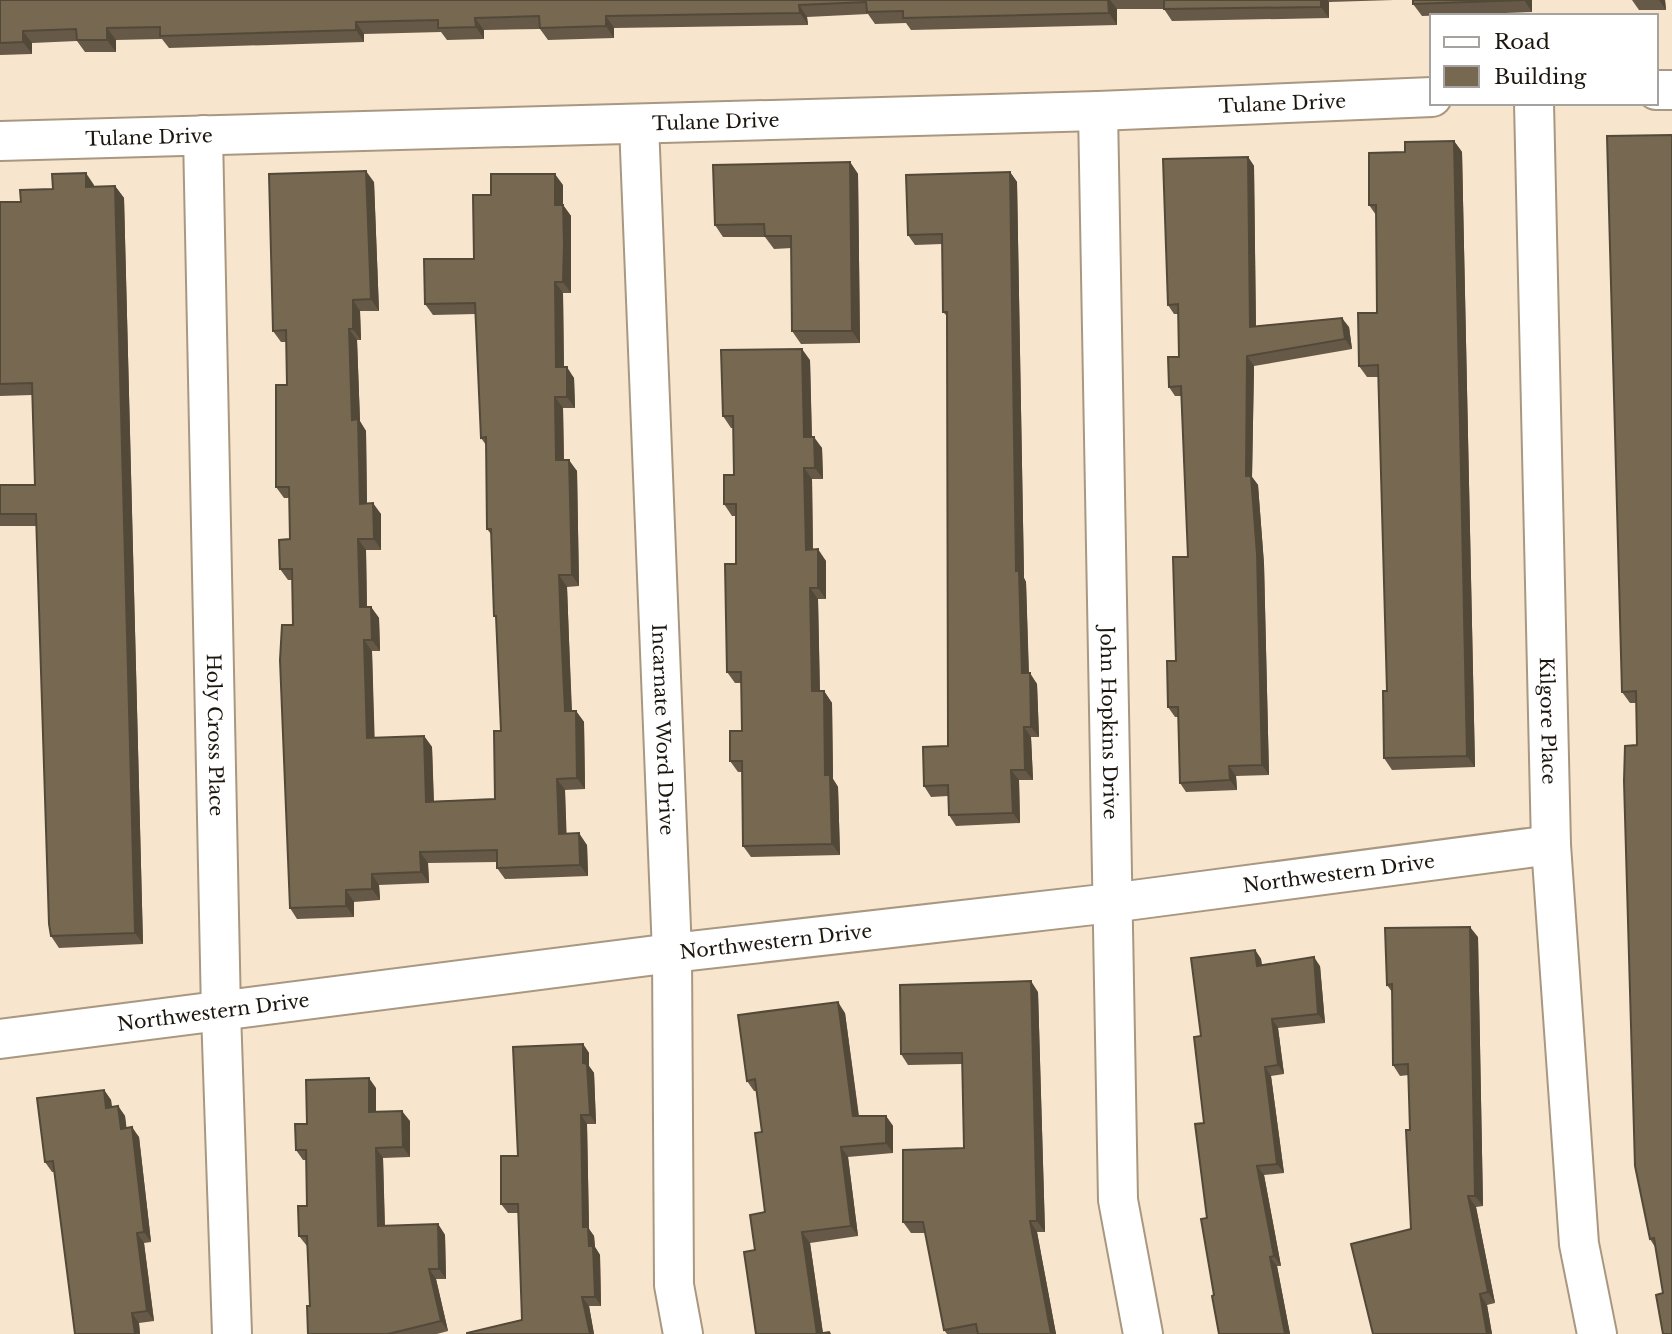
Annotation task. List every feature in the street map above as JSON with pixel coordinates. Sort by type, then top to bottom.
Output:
[{"type":"street","name":"Tulane Drive","points":[[0,141],[1098,111],[1430,97]]},
{"type":"street","name":"Kilgore Place","points":[[1534,105],[1551,845],[1579,1244],[1597,1334]]},
{"type":"street","name":"John Hopkins Drive","points":[[1098,111],[1118,1200],[1143,1334]]},
{"type":"street","name":"Incarnate Word Drive","points":[[639,124],[672,953],[674,1285],[683,1334]]},
{"type":"street","name":"Holy Cross Place","points":[[203,135],[221,1012],[232,1334]]},
{"type":"street","name":"Northwestern Drive","points":[[0,1039],[1551,845]]},
{"type":"building","points":[[0,0],[1108,0],[1109,13],[903,18],[903,11],[867,12],[866,2],[799,5],[800,13],[606,16],[606,26],[540,28],[539,16],[475,18],[476,27],[438,28],[438,20],[356,22],[356,30],[160,36],[160,27],[107,28],[107,40],[77,40],[76,29],[23,31],[23,42],[0,43]]},
{"type":"building","points":[[1164,0],[1321,0],[1321,7],[1164,9]]},
{"type":"building","points":[[1413,0],[1524,0],[1413,4]]},
{"type":"building","points":[[1672,135],[1672,1334],[1663,1334],[1656,1295],[1663,1293],[1654,1238],[1650,1239],[1635,1166],[1624,781],[1625,746],[1637,745],[1636,691],[1622,692],[1607,136]]},
{"type":"building","points":[[1454,141],[1467,756],[1384,758],[1383,691],[1387,691],[1378,365],[1359,366],[1358,313],[1377,313],[1376,205],[1369,205],[1369,153],[1405,152],[1405,142]]},
{"type":"building","points":[[1248,157],[1250,327],[1342,318],[1345,339],[1247,356],[1246,476],[1251,476],[1257,554],[1262,765],[1229,766],[1230,780],[1180,783],[1178,707],[1168,707],[1167,661],[1176,661],[1173,557],[1188,557],[1181,386],[1169,387],[1168,357],[1179,357],[1178,304],[1168,305],[1163,159]]},
{"type":"building","points":[[850,162],[852,331],[792,331],[791,236],[765,236],[764,224],[715,225],[713,165]]},
{"type":"building","points":[[366,171],[371,299],[353,300],[353,329],[349,329],[352,420],[358,419],[360,504],[373,503],[374,539],[358,539],[360,607],[371,607],[372,640],[364,640],[367,738],[424,736],[426,802],[495,799],[494,731],[501,731],[491,529],[487,529],[486,437],[481,438],[475,303],[425,304],[424,259],[474,259],[473,195],[491,195],[491,174],[555,174],[555,205],[563,205],[564,244],[563,282],[555,282],[556,367],[567,367],[567,397],[555,397],[556,460],[569,460],[572,575],[559,575],[565,711],[576,711],[577,778],[557,779],[559,834],[579,833],[580,865],[497,868],[497,850],[420,852],[421,872],[372,874],[372,889],[346,890],[346,906],[290,908],[280,660],[282,625],[293,625],[292,569],[280,569],[279,540],[290,539],[289,487],[276,487],[276,385],[287,385],[286,330],[273,331],[269,174]]},
{"type":"building","points":[[1010,172],[1016,571],[1019,571],[1022,673],[1030,673],[1031,727],[1024,727],[1025,770],[1011,770],[1013,813],[949,815],[948,785],[924,786],[923,747],[948,746],[947,312],[943,312],[942,234],[908,235],[906,175]]},
{"type":"building","points":[[86,173],[86,187],[115,186],[135,933],[51,936],[36,514],[0,514],[0,485],[35,485],[32,383],[0,384],[0,202],[21,202],[20,190],[53,189],[52,174]]},
{"type":"building","points":[[802,349],[804,437],[814,437],[815,468],[804,468],[806,550],[818,549],[818,588],[810,588],[812,691],[824,691],[825,775],[830,775],[832,844],[743,846],[742,761],[730,761],[730,731],[742,731],[741,672],[727,672],[725,564],[736,564],[736,504],[724,504],[724,475],[734,475],[733,416],[723,416],[721,350]]},
{"type":"building","points":[[1470,927],[1475,1196],[1468,1196],[1488,1292],[1480,1294],[1487,1334],[1373,1334],[1351,1244],[1411,1229],[1406,1130],[1410,1130],[1408,1064],[1393,1065],[1392,984],[1387,985],[1385,928]]},
{"type":"building","points":[[1255,950],[1257,966],[1314,957],[1318,1014],[1272,1019],[1278,1065],[1265,1067],[1277,1164],[1257,1166],[1274,1256],[1270,1257],[1285,1334],[1219,1334],[1201,1219],[1207,1218],[1195,1124],[1204,1123],[1194,1037],[1201,1036],[1191,958]]},
{"type":"building","points":[[1031,981],[1037,1221],[1030,1221],[1051,1334],[978,1334],[976,1324],[944,1330],[923,1222],[903,1222],[903,1150],[964,1148],[962,1053],[901,1054],[900,985]]},
{"type":"building","points":[[838,1002],[853,1116],[886,1116],[886,1143],[841,1147],[851,1226],[802,1232],[817,1334],[756,1334],[744,1252],[755,1250],[750,1215],[765,1212],[755,1133],[762,1132],[755,1079],[747,1081],[738,1015]]},
{"type":"building","points":[[583,1044],[590,1115],[581,1115],[583,1227],[588,1227],[589,1246],[593,1246],[595,1297],[582,1297],[590,1334],[467,1334],[522,1320],[518,1204],[501,1204],[501,1156],[518,1156],[513,1047]]},
{"type":"building","points":[[369,1078],[369,1112],[402,1111],[403,1147],[376,1148],[378,1226],[438,1224],[439,1269],[429,1269],[441,1321],[388,1334],[308,1334],[307,1306],[310,1306],[307,1236],[299,1236],[298,1206],[307,1206],[306,1150],[296,1150],[295,1124],[307,1124],[306,1080]]},
{"type":"building","points":[[104,1090],[106,1108],[118,1106],[121,1129],[132,1127],[144,1232],[137,1233],[147,1311],[132,1313],[135,1334],[75,1334],[53,1161],[45,1162],[37,1098]]}]
